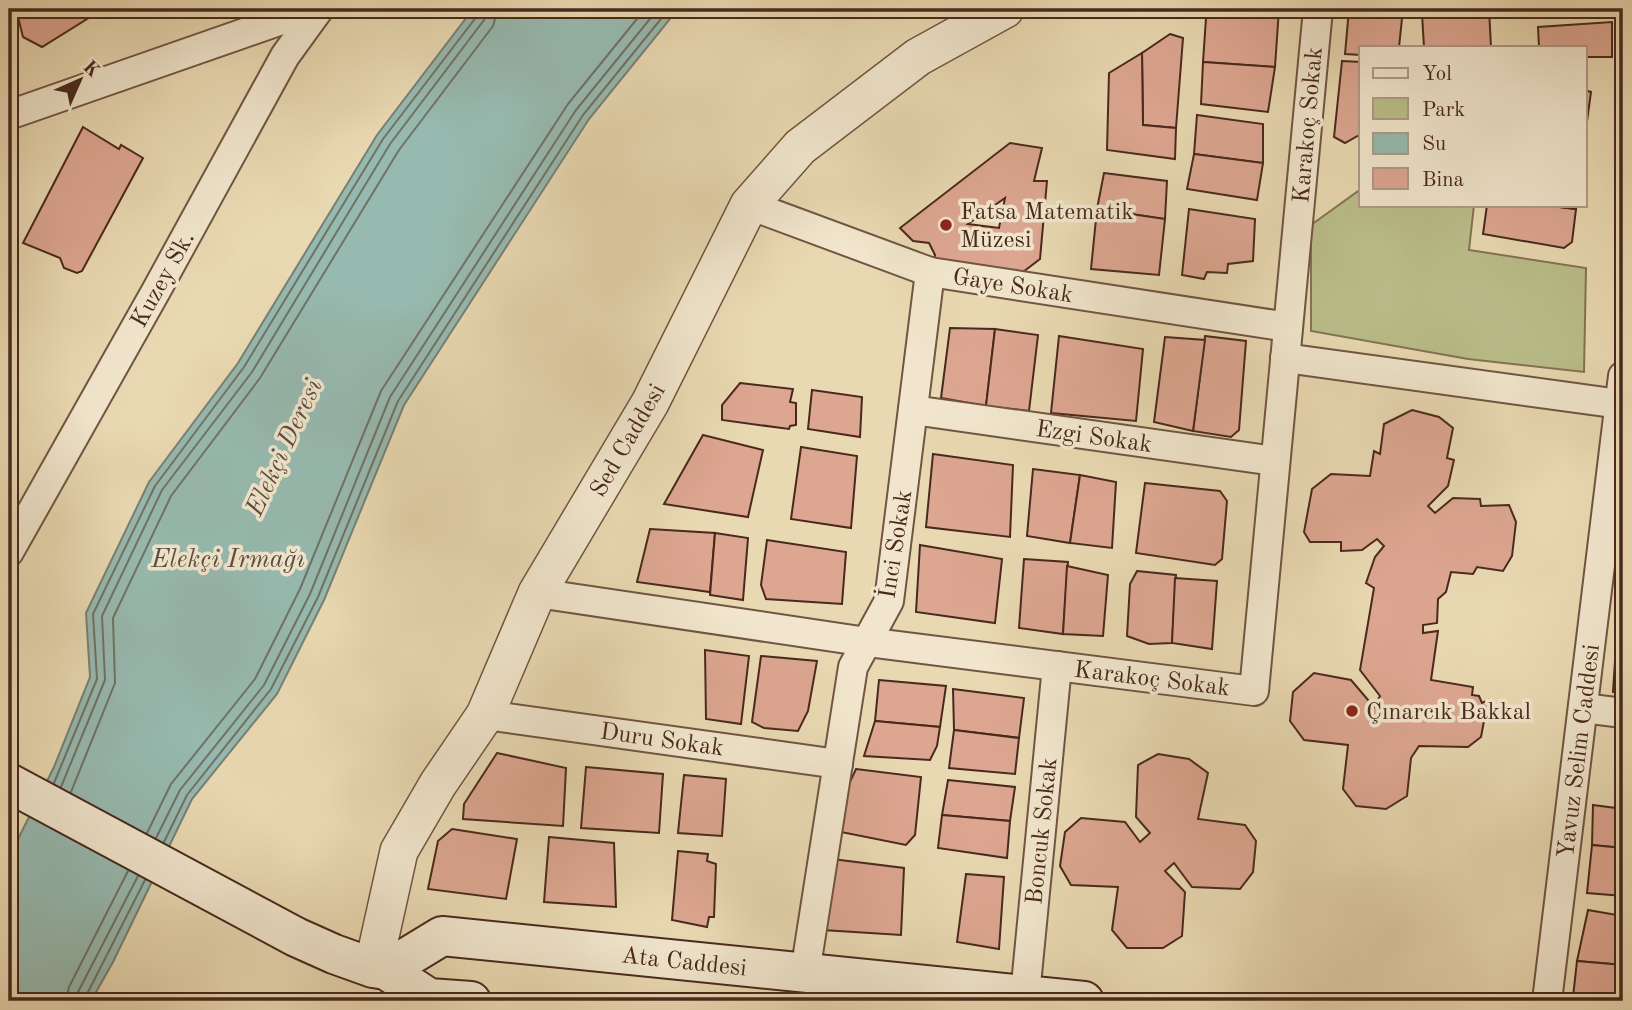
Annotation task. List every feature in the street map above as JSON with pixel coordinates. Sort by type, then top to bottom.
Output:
[{"type":"main road","points":[[9,783],[296,937],[379,969],[428,999],[471,1001]]},
{"type":"main road","name":"Ata Caddesi","points":[[379,969],[442,936],[1084,1001]]},
{"type":"street","points":[[9,115],[313,9]]},
{"type":"street","name":"Kuzey Sk.","points":[[9,552],[285,57],[319,9]]},
{"type":"street","name":"Sed Caddesi","points":[[379,969],[400,851],[438,784],[485,715],[537,593],[650,403],[749,205],[800,146],[918,57],[1005,9]]},
{"type":"street","name":"Karakoç Sokak","points":[[537,593],[867,642],[1254,691],[1318,9]]},
{"type":"street","name":"Gaye Sokak","points":[[749,205],[930,272],[1287,327]]},
{"type":"street","name":"İnci Sokak","points":[[805,973],[853,667],[889,601],[930,272]]},
{"type":"street","points":[[1285,358],[1620,404]]},
{"type":"street","name":"Yavuz Selim Caddesi","points":[[1547,1001],[1583,708],[1617,477],[1623,376]]},
{"type":"street","name":"Ezgi Sokak","points":[[914,410],[1275,461]]},
{"type":"street","name":"Boncuk Sokak","points":[[1026,995],[1057,666]]},
{"type":"street","points":[[1583,708],[1623,713]]},
{"type":"street","name":"Duru Sokak","points":[[485,715],[838,764]]},
{"type":"green space","points":[[1359,190],[1359,206],[1474,206],[1469,250],[1586,268],[1584,372],[1468,359],[1311,331],[1311,225]]},
{"type":"water","name":"Elekçi Irmağı","points":[[473,9],[678,9],[589,119],[404,405],[324,600],[277,694],[192,799],[113,962],[91,1001],[9,1001],[9,857],[54,767],[90,677],[86,613],[149,482],[238,363],[377,135]]},
{"type":"building","points":[[16,9],[103,9],[42,47],[23,37]]},
{"type":"building","points":[[1223,9],[1279,9],[1275,67],[1203,62],[1206,18]]},
{"type":"building","points":[[1349,9],[1403,9],[1399,46],[1359,46],[1359,55],[1345,54]]},
{"type":"building","points":[[1489,9],[1491,46],[1424,46],[1422,14]]},
{"type":"building","points":[[1612,22],[1612,57],[1586,57],[1586,46],[1539,46],[1538,27]]},
{"type":"building","points":[[1170,34],[1183,38],[1176,128],[1143,125],[1142,53]]},
{"type":"building","points":[[1142,53],[1143,125],[1176,128],[1175,159],[1107,150],[1109,73]]},
{"type":"building","points":[[1342,61],[1359,62],[1359,135],[1345,143],[1334,137]]},
{"type":"building","points":[[1203,62],[1275,67],[1268,112],[1201,104]]},
{"type":"building","points":[[1586,90],[1591,92],[1586,129]]},
{"type":"building","points":[[1197,115],[1263,124],[1263,163],[1194,154]]},
{"type":"building","points":[[83,127],[119,149],[121,145],[143,158],[82,271],[77,273],[64,268],[60,258],[23,243]]},
{"type":"building","points":[[1010,143],[1042,148],[1034,181],[1047,181],[1040,259],[1023,272],[933,264],[935,255],[929,243],[913,241],[900,228]],"holes":[[[1005,198],[999,228],[968,224]]]},
{"type":"building","points":[[1194,154],[1263,163],[1257,200],[1187,189]]},
{"type":"building","points":[[1104,173],[1167,181],[1165,219],[1097,209]]},
{"type":"building","points":[[1487,206],[1551,206],[1576,209],[1572,242],[1564,248],[1483,234]]},
{"type":"building","points":[[1551,206],[1576,206],[1576,209]]},
{"type":"building","points":[[1097,209],[1165,219],[1159,275],[1091,269]]},
{"type":"building","points":[[1189,209],[1255,219],[1253,261],[1228,264],[1227,273],[1207,272],[1204,279],[1182,275]]},
{"type":"building","points":[[950,328],[995,329],[986,406],[941,398]]},
{"type":"building","points":[[995,329],[1038,335],[1029,411],[986,406]]},
{"type":"building","points":[[1059,336],[1143,349],[1136,421],[1051,413]]},
{"type":"building","points":[[1205,336],[1246,341],[1239,430],[1231,437],[1193,431]]},
{"type":"building","points":[[1165,337],[1205,340],[1193,431],[1154,422]]},
{"type":"building","points":[[740,383],[793,389],[790,402],[796,403],[796,425],[790,426],[789,429],[722,420],[722,405]]},
{"type":"building","points":[[812,390],[862,397],[860,437],[808,429]]},
{"type":"building","points":[[1412,410],[1439,417],[1453,428],[1447,458],[1454,460],[1448,486],[1428,506],[1435,513],[1453,498],[1480,499],[1481,506],[1509,505],[1516,522],[1512,556],[1503,571],[1477,567],[1473,574],[1451,572],[1446,592],[1438,599],[1437,623],[1423,625],[1423,633],[1438,631],[1431,680],[1473,687],[1472,695],[1479,696],[1482,703],[1488,700],[1481,737],[1468,747],[1419,746],[1411,758],[1407,796],[1386,809],[1356,806],[1343,789],[1348,745],[1304,740],[1290,721],[1293,692],[1314,673],[1351,680],[1374,707],[1380,696],[1360,670],[1374,588],[1366,583],[1375,557],[1384,546],[1377,539],[1362,550],[1341,551],[1341,542],[1310,542],[1304,532],[1312,489],[1331,474],[1370,476],[1374,451],[1380,454],[1384,424]]},
{"type":"building","points":[[703,435],[763,450],[748,517],[664,504]]},
{"type":"building","points":[[801,447],[857,456],[851,528],[791,519]]},
{"type":"building","points":[[933,454],[1013,465],[1010,537],[926,527]]},
{"type":"building","points":[[1033,469],[1080,475],[1070,543],[1027,536]]},
{"type":"building","points":[[1080,475],[1116,482],[1112,548],[1070,543]]},
{"type":"building","points":[[1145,483],[1220,491],[1227,501],[1222,559],[1215,565],[1136,553]]},
{"type":"building","points":[[650,529],[715,533],[710,592],[637,582]]},
{"type":"building","points":[[715,533],[748,538],[743,600],[710,595]]},
{"type":"building","points":[[767,540],[846,552],[842,604],[766,599],[761,585]]},
{"type":"building","points":[[920,545],[1002,559],[995,623],[916,612]]},
{"type":"building","points":[[1024,559],[1068,562],[1063,634],[1019,628]]},
{"type":"building","points":[[1067,566],[1108,575],[1103,636],[1063,634]]},
{"type":"building","points":[[1137,571],[1176,575],[1172,643],[1149,644],[1127,636],[1130,584]]},
{"type":"building","points":[[1175,578],[1217,581],[1212,649],[1172,643]]},
{"type":"building","points":[[1618,615],[1623,616],[1623,694],[1613,692]]},
{"type":"building","points":[[705,650],[749,656],[741,724],[706,719]]},
{"type":"building","points":[[761,656],[817,661],[808,711],[798,731],[764,728],[752,722]]},
{"type":"building","points":[[879,680],[946,686],[940,727],[875,721]]},
{"type":"building","points":[[953,689],[1024,698],[1019,738],[954,730]]},
{"type":"building","points":[[875,721],[940,727],[937,746],[930,760],[864,756]]},
{"type":"building","points":[[954,730],[1019,738],[1015,774],[949,768]]},
{"type":"building","points":[[497,753],[566,768],[563,826],[463,819],[464,804]]},
{"type":"building","points":[[1158,754],[1189,759],[1208,773],[1198,819],[1245,825],[1256,841],[1253,872],[1240,889],[1192,887],[1174,863],[1165,871],[1185,892],[1182,936],[1163,948],[1127,948],[1112,930],[1118,887],[1071,885],[1060,866],[1065,832],[1081,818],[1125,822],[1140,842],[1150,833],[1136,817],[1138,765]]},
{"type":"building","points":[[586,767],[663,774],[659,833],[581,828]]},
{"type":"building","points":[[856,769],[921,777],[915,835],[906,845],[836,831],[840,803]]},
{"type":"building","points":[[684,775],[726,779],[722,836],[678,833]]},
{"type":"building","points":[[948,780],[1015,787],[1010,821],[942,815]]},
{"type":"building","points":[[1593,805],[1623,809],[1623,848],[1592,845]]},
{"type":"building","points":[[942,815],[1010,821],[1007,858],[938,848]]},
{"type":"building","points":[[452,829],[517,839],[506,899],[428,889],[438,841]]},
{"type":"building","points":[[549,837],[614,843],[616,907],[544,902]]},
{"type":"building","points":[[1592,845],[1623,848],[1623,896],[1587,893]]},
{"type":"building","points":[[678,851],[708,854],[707,861],[716,864],[714,917],[709,917],[707,927],[672,920]]},
{"type":"building","points":[[832,859],[904,868],[901,935],[823,930]]},
{"type":"building","points":[[966,874],[1004,877],[999,949],[957,942]]},
{"type":"building","points":[[1588,910],[1623,916],[1623,965],[1577,961]]},
{"type":"building","points":[[1577,961],[1623,965],[1623,1001],[1573,997]]},
{"type":"place","name":"Fatsa Matematik Müzesi","points":[[946,225]]},
{"type":"place","name":"Çınarcık Bakkal","points":[[1352,711]]},
{"type":"water label","name":"Elekçi Deresi","points":[[283,447]]}]
